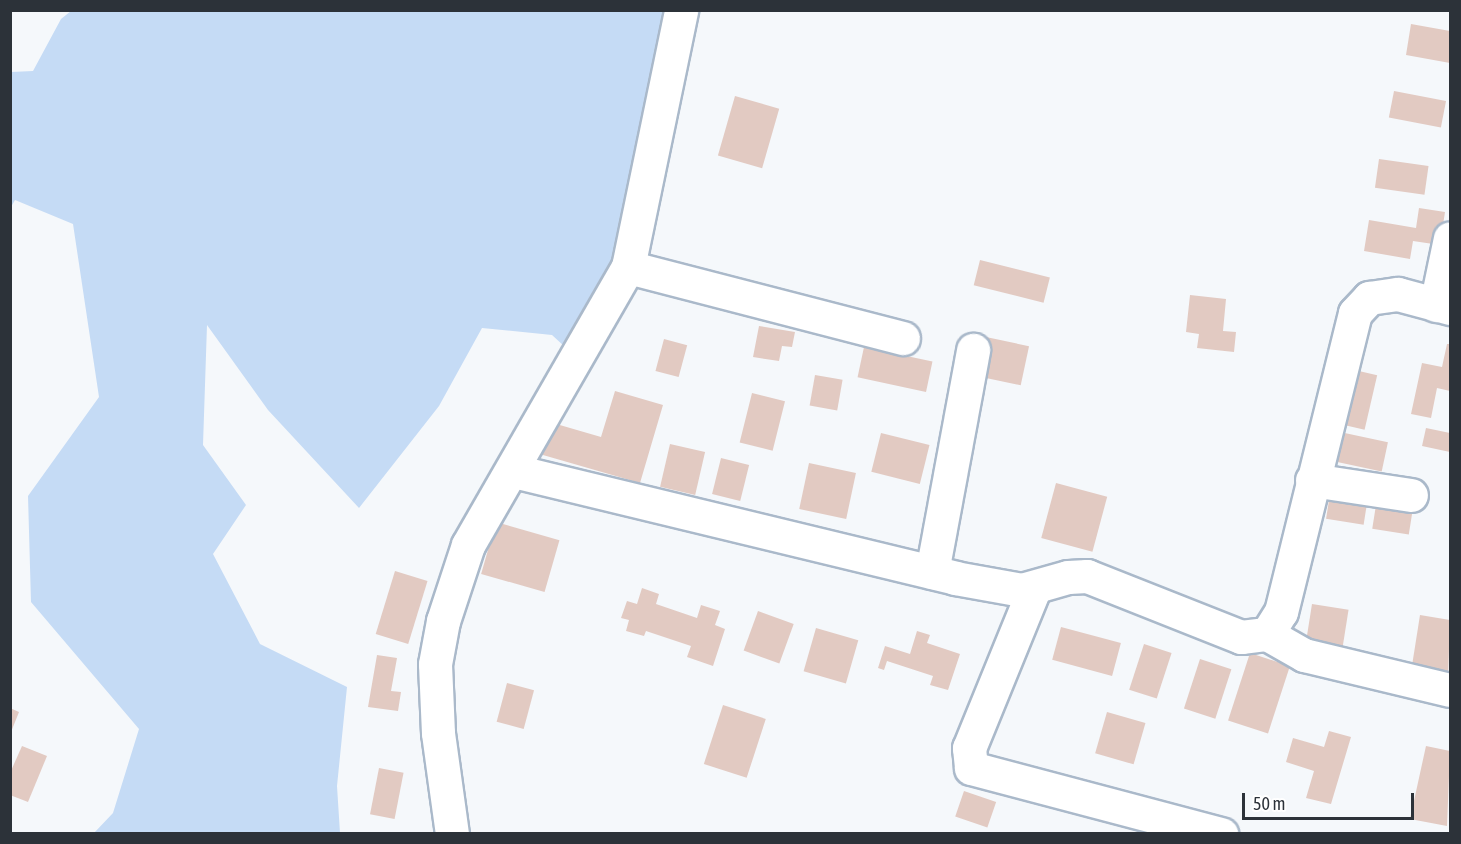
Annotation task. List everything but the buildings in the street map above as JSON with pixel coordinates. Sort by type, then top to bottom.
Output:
[{"type":"street","points":[[452,834],[438,733],[435,664],[443,621],[468,545],[514,471],[628,267],[681,10]]},
{"type":"street","points":[[1267,634],[1281,612],[1355,313],[1369,298],[1398,294],[1443,306],[1450,238]]},
{"type":"street","points":[[628,267],[903,338]]},
{"type":"street","points":[[932,572],[973,350]]},
{"type":"street","points":[[514,471],[932,572],[1022,590],[1034,589],[1068,577],[1087,576],[1241,637],[1267,634],[1304,655],[1450,690]]},
{"type":"street","points":[[1312,480],[1411,495]]},
{"type":"street","points":[[1034,589],[969,748],[971,768],[1221,834]]},
{"type":"shaded area","points":[[71,11],[681,11],[628,267],[577,358],[552,335],[482,328],[439,406],[359,508],[268,410],[207,325],[203,445],[246,505],[213,554],[260,644],[347,687],[337,786],[340,833],[94,833],[113,813],[139,729],[31,602],[28,496],[99,397],[73,224],[15,200],[11,207],[11,72],[33,71],[61,19]]}]
